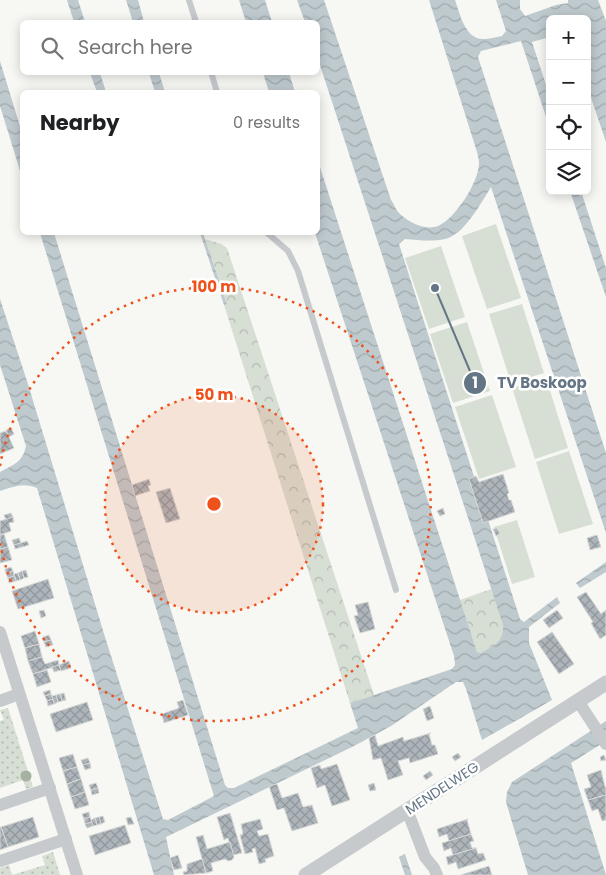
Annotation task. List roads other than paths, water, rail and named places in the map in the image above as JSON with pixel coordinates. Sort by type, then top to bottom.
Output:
[{"type":"street","points":[[1,640],[77,875]]},
{"type":"street","name":"MENDELWEG","points":[[311,874],[407,810],[606,683]]},
{"type":"street","points":[[0,700],[19,694]]},
{"type":"street","points":[[578,701],[606,744]]},
{"type":"street","points":[[0,805],[50,788]]},
{"type":"street","points":[[407,810],[426,857],[434,868],[436,875]]},
{"type":"street","points":[[0,861],[66,839]]},
{"type":"lane","points":[[189,0],[195,20]]},
{"type":"lane","points":[[212,75],[216,90]]},
{"type":"lane","points":[[269,235],[288,251],[298,271],[396,590]]},
{"type":"water","points":[[67,0],[78,0],[84,20],[73,20]]},
{"type":"water","points":[[126,0],[138,0],[143,20],[132,20]]},
{"type":"water","points":[[239,0],[265,0],[271,20],[245,20]]},
{"type":"water","points":[[297,0],[324,0],[391,200],[398,212],[412,222],[417,225],[433,227],[445,222],[452,216],[465,199],[475,180],[479,163],[429,0],[455,0],[464,25],[472,35],[483,39],[502,36],[506,31],[496,0],[520,0],[520,9],[525,16],[556,5],[568,3],[568,0],[598,0],[606,21],[606,142],[591,98],[591,15],[546,15],[546,38],[532,42],[546,85],[546,117],[521,41],[481,51],[478,57],[606,453],[606,533],[491,187],[471,218],[452,236],[435,240],[405,239],[399,244],[520,619],[524,622],[557,597],[560,603],[529,627],[529,643],[552,700],[482,740],[463,682],[456,682],[391,726],[352,747],[166,837],[174,875],[154,875],[37,488],[23,485],[0,491],[0,472],[20,459],[26,446],[0,365],[0,299],[163,819],[168,820],[214,796],[41,235],[55,235],[225,785],[228,788],[234,788],[358,728],[350,703],[452,669],[455,665],[454,656],[316,235],[320,235],[320,167],[477,652],[481,653],[494,645],[500,639],[503,631],[503,625],[320,65],[320,20],[304,20]]},
{"type":"water","points":[[0,61],[20,126],[20,171],[0,106]]},
{"type":"water","points":[[91,75],[101,75],[105,90],[96,90]]},
{"type":"water","points":[[150,75],[160,75],[164,90],[154,90]]},
{"type":"water","points":[[264,75],[290,75],[294,90],[268,90]]},
{"type":"water","points":[[571,195],[582,195],[606,268],[606,297]]},
{"type":"water","points":[[201,235],[204,235],[227,304],[224,305]]},
{"type":"water","points":[[606,562],[606,572],[580,588],[576,583]]},
{"type":"water","points":[[606,721],[606,741],[571,763],[606,875],[528,875],[506,802],[507,792],[512,782]]},
{"type":"water","points":[[405,854],[412,875],[405,875],[399,857]]},
{"type":"place","name":"TV Boskoop","points":[[435,288]]}]
